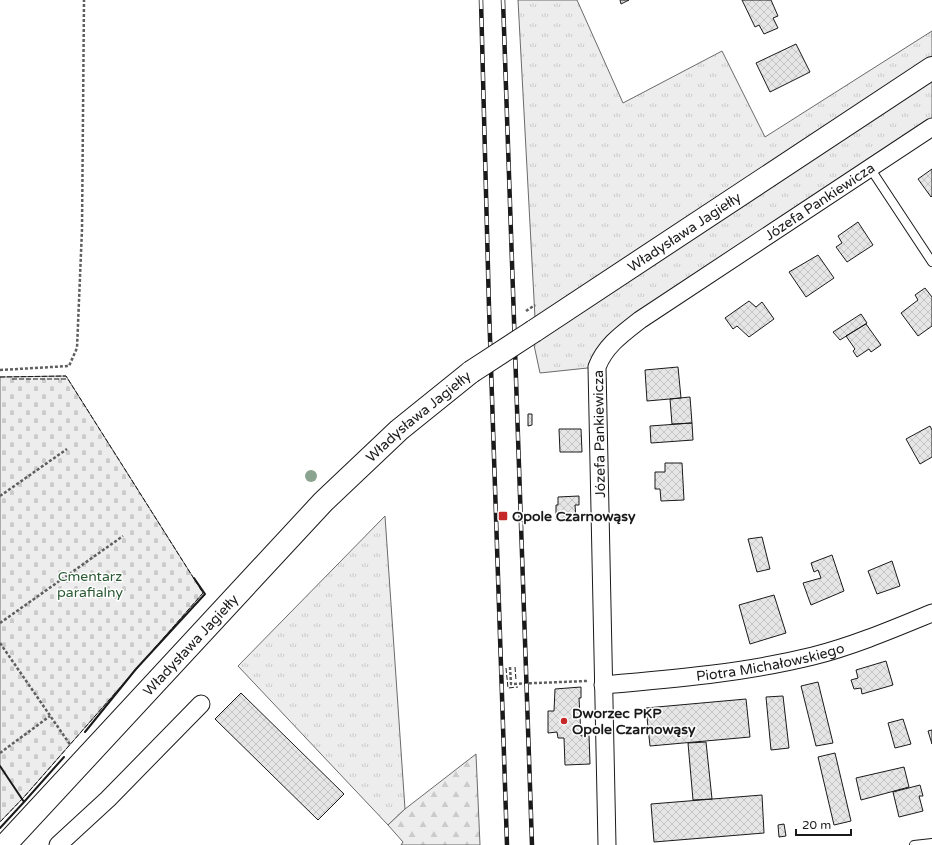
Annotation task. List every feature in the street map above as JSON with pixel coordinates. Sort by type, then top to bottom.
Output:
[{"type":"street","name":"Władysława Jagiełły","points":[[5,845],[334,491],[399,430],[471,372],[932,68]]},
{"type":"street","name":"Józefa Pankiewicza","points":[[607,845],[596,367],[602,354],[612,343],[640,320],[932,127]]},
{"type":"street","name":"Piotra Michałowskiego","points":[[603,685],[730,672],[814,656],[861,641],[932,612]]},
{"type":"street","points":[[58,845],[108,799],[201,704]]},
{"type":"lane","points":[[870,168],[932,262]]},
{"type":"lane","points":[[914,845],[932,843]]},
{"type":"path","points":[[0,370],[70,366],[77,348],[82,229],[84,0]]},
{"type":"path","points":[[0,496],[67,449]]},
{"type":"path","points":[[0,623],[123,536]]},
{"type":"path","points":[[0,643],[75,750]]},
{"type":"path","points":[[510,668],[511,684],[593,680],[603,685]]},
{"type":"path","points":[[0,753],[50,716]]},
{"type":"green space","points":[[518,0],[577,0],[623,103],[722,51],[765,137],[932,31],[932,127],[674,296],[597,367],[540,373],[534,345],[535,318]]},
{"type":"green space","name":"Cmentarz parafialny","points":[[66,376],[203,593],[24,797],[0,822],[0,377]]},
{"type":"green space","points":[[385,516],[405,809],[388,825],[238,666]]},
{"type":"green space","points":[[476,754],[480,845],[401,845],[403,842],[388,825],[405,809]]},
{"type":"building","points":[[620,0],[629,0],[621,4]]},
{"type":"building","points":[[742,0],[771,0],[778,16],[773,18],[778,28],[764,34],[759,25],[755,27]]},
{"type":"building","points":[[796,44],[810,72],[770,92],[756,63]]},
{"type":"building","points":[[932,169],[932,196],[931,197],[918,179]]},
{"type":"building","points":[[858,222],[873,245],[847,262],[836,247],[842,243],[838,236]]},
{"type":"building","points":[[818,255],[834,278],[806,297],[789,272]]},
{"type":"building","points":[[925,288],[932,297],[932,326],[918,336],[901,313],[918,300],[915,295]]},
{"type":"building","points":[[749,301],[756,307],[762,302],[774,319],[749,337],[737,326],[733,329],[725,318]]},
{"type":"building","points":[[861,314],[867,323],[840,340],[833,332]]},
{"type":"building","points":[[866,324],[881,345],[871,352],[869,349],[857,357],[853,351],[855,349],[846,336]]},
{"type":"building","points":[[678,367],[681,398],[647,401],[645,370]]},
{"type":"building","points":[[690,397],[692,423],[672,424],[670,399]]},
{"type":"building","points":[[528,414],[532,414],[532,425],[528,426]]},
{"type":"building","points":[[692,423],[693,440],[651,443],[650,426]]},
{"type":"building","points":[[930,426],[932,430],[932,457],[920,464],[906,439]]},
{"type":"building","points":[[559,429],[581,429],[582,452],[560,452]]},
{"type":"building","points":[[665,463],[682,463],[684,500],[661,501],[660,489],[655,489],[655,472],[665,472]]},
{"type":"building","points":[[579,496],[579,505],[575,505],[576,519],[556,520],[556,505],[558,505],[558,497]]},
{"type":"building","points":[[762,537],[770,569],[757,572],[748,539]]},
{"type":"building","points":[[832,555],[844,591],[811,605],[803,583],[821,578],[818,570],[814,572],[811,563]]},
{"type":"building","points":[[892,561],[900,586],[877,594],[868,571]]},
{"type":"building","points":[[774,595],[786,633],[750,644],[739,605]]},
{"type":"building","points":[[886,661],[893,685],[862,694],[861,688],[854,689],[851,680],[858,678],[856,670]]},
{"type":"building","points":[[818,682],[833,743],[816,746],[801,686]]},
{"type":"building","name":"Dworzec PKP Opole Czarnowąsy","points":[[581,687],[581,698],[579,698],[581,736],[589,735],[590,764],[565,765],[564,738],[558,738],[557,732],[548,733],[548,711],[554,711],[555,689]]},
{"type":"building","points":[[241,693],[344,794],[318,820],[215,719]]},
{"type":"building","points":[[783,696],[789,748],[771,750],[766,697]]},
{"type":"building","points":[[746,699],[750,737],[650,746],[646,708]]},
{"type":"building","points":[[903,719],[911,744],[895,748],[888,723]]},
{"type":"building","points":[[932,730],[932,744],[928,731]]},
{"type":"building","points":[[706,742],[712,799],[693,800],[688,743]]},
{"type":"building","points":[[835,753],[851,821],[834,825],[818,757]]},
{"type":"building","points":[[904,767],[909,787],[861,800],[856,778]]},
{"type":"building","points":[[920,785],[923,796],[919,796],[923,811],[899,817],[893,792]]},
{"type":"building","points":[[762,795],[764,833],[654,842],[651,804]]},
{"type":"building","points":[[784,824],[786,836],[779,837],[778,825]]},
{"type":"railway","points":[[481,0],[489,308],[507,845]]},
{"type":"railway","points":[[503,0],[532,845]]},
{"type":"fence","points":[[0,377],[66,376],[203,593],[24,797],[0,822]]},
{"type":"fence","points":[[12,379],[68,379]]},
{"type":"fence","points":[[515,667],[516,680]]},
{"type":"fence","points":[[506,668],[508,688],[518,687]]},
{"type":"wall","points":[[85,732],[136,669],[205,594],[194,578]]},
{"type":"wall","points":[[24,802],[64,757]]},
{"type":"wall","points":[[0,766],[24,802],[0,828]]},
{"type":"place","name":"Opole Czarnowąsy","points":[[503,516]]},
{"type":"place","name":"Dworzec PKP Opole Czarnowąsy","points":[[564,721]]}]
